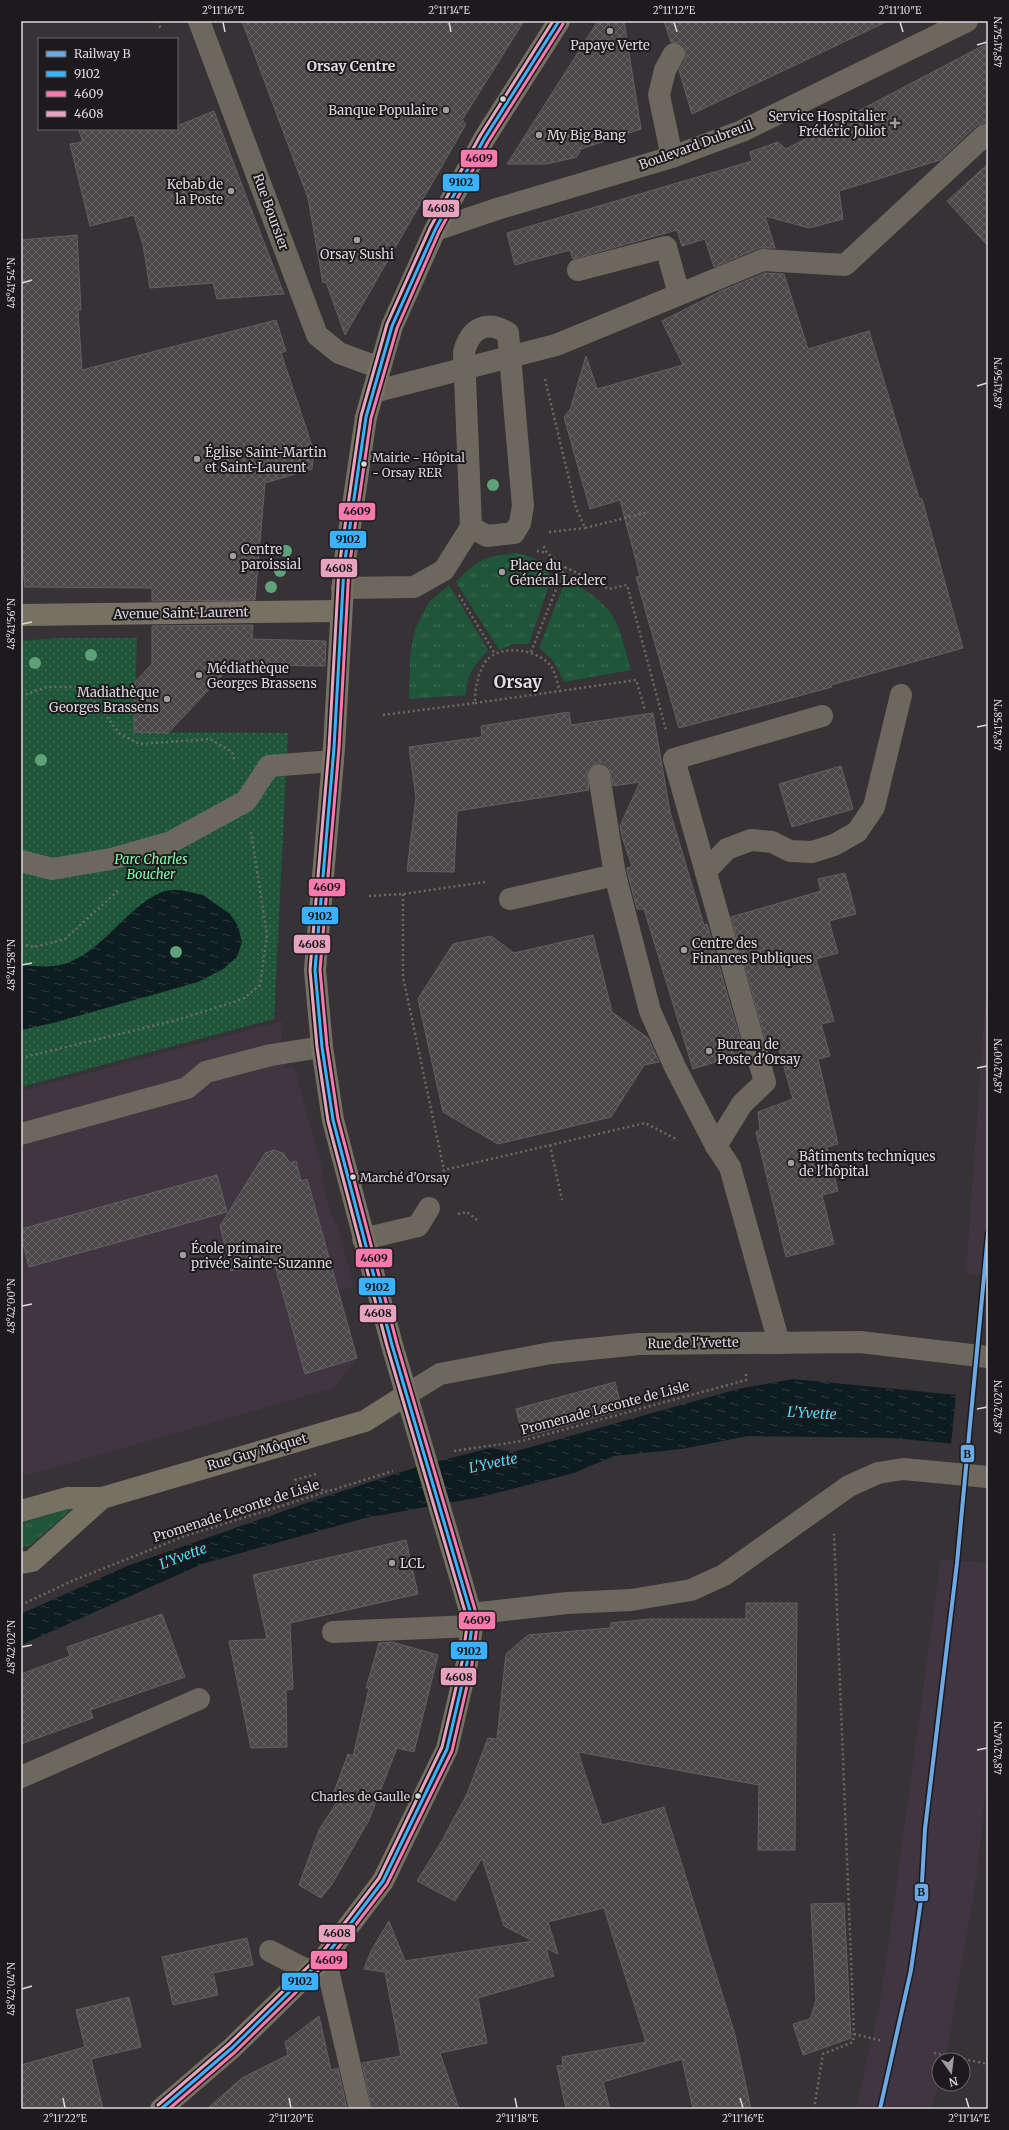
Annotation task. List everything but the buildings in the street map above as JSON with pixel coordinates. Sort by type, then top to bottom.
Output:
[{"type":"main road","points":[[161,2109],[232,2048],[317,1964],[383,1881],[447,1749],[464,1681],[471,1620],[446,1526],[406,1395],[363,1239],[333,1120],[322,1047],[315,970],[333,761],[342,588],[366,417],[392,326],[436,230],[484,139],[559,21]]},
{"type":"main road","name":"Avenue Saint-Laurent","points":[[21,615],[341,611]]},
{"type":"main road","name":"Rue Guy Môquet","points":[[21,1511],[67,1498],[102,1498],[365,1421],[406,1395]]},
{"type":"main road","name":"Rue Guy Môquet","points":[[21,1564],[32,1561],[102,1498]]},
{"type":"street","name":"Rue Boursier","points":[[199,21],[317,335],[339,353],[380,368]]},
{"type":"street","name":"Boulevard Dubreuil","points":[[436,230],[497,209],[672,157],[742,131],[967,21]]},
{"type":"street","points":[[672,157],[659,95],[665,70],[674,54]]},
{"type":"street","points":[[373,392],[556,345],[763,260],[845,265],[985,135]]},
{"type":"street","points":[[578,270],[666,247],[679,294]]},
{"type":"street","points":[[342,588],[414,587],[444,570],[471,527],[464,352],[467,342],[475,331],[485,326],[499,328],[508,334],[523,506],[520,523],[514,533],[487,536],[471,527]]},
{"type":"street","points":[[706,871],[727,849],[751,840],[772,842],[790,851],[812,852],[834,845],[857,832],[874,807],[901,695]]},
{"type":"street","points":[[716,1146],[742,1104],[765,1082],[674,759],[822,716]]},
{"type":"street","points":[[21,861],[52,869],[111,859],[171,842],[246,802],[270,766],[333,761]]},
{"type":"street","points":[[599,775],[615,875],[650,1011],[675,1067],[716,1146],[730,1167],[779,1343]]},
{"type":"street","points":[[510,899],[615,875]]},
{"type":"street","points":[[21,1134],[187,1088],[206,1072],[271,1055],[322,1047]]},
{"type":"street","points":[[363,1239],[418,1226],[430,1208]]},
{"type":"street","name":"Rue de l'Yvette","points":[[406,1395],[440,1374],[551,1353],[639,1344],[860,1342],[988,1357]]},
{"type":"street","points":[[333,1632],[471,1620],[567,1603],[631,1600],[691,1590],[724,1575],[849,1486],[878,1473],[903,1469],[988,1477]]},
{"type":"street","points":[[21,1777],[199,1699]]},
{"type":"street","points":[[270,1951],[317,1964],[360,2109]]},
{"type":"path","points":[[158,21],[161,30]]},
{"type":"path","points":[[545,378],[576,508],[585,528]]},
{"type":"path","points":[[538,534],[585,528],[648,512]]},
{"type":"path","points":[[520,523],[538,534],[547,553],[565,567],[609,589],[627,585],[659,700]]},
{"type":"path","points":[[531,652],[565,567]]},
{"type":"path","points":[[456,590],[495,654]]},
{"type":"path","points":[[474,703],[475,684],[484,663],[495,654],[513,650],[531,652],[550,665],[560,691]]},
{"type":"path","points":[[383,715],[636,680],[645,710]]},
{"type":"path","points":[[368,896],[403,894],[496,880],[510,899]]},
{"type":"path","points":[[21,944],[34,947],[65,939],[124,885]]},
{"type":"path","points":[[403,894],[403,977],[444,1170],[430,1208]]},
{"type":"path","points":[[444,1170],[646,1123],[682,1142]]},
{"type":"path","points":[[550,1145],[562,1200]]},
{"type":"path","name":"Promenade Leconte de Lisle","points":[[453,1451],[529,1439],[746,1380],[746,1372]]},
{"type":"path","name":"Promenade Leconte de Lisle","points":[[21,1605],[72,1581],[185,1536],[393,1471]]},
{"type":"path","points":[[316,1474],[295,1480],[299,1490],[331,1490]]},
{"type":"path","points":[[814,2109],[823,2054],[853,2042],[854,2034],[834,1528]]},
{"type":"path","points":[[854,2034],[883,2041]]},
{"type":"path","points":[[971,2061],[988,2064]]},
{"type":"shaded area","points":[[988,962],[988,1276],[966,1274]]},
{"type":"shaded area","name":"École primaire privée Sainte-Suzanne","points":[[282,1021],[281,1045],[286,1068],[294,1066],[324,1176],[321,1178],[334,1223],[337,1223],[354,1287],[338,1290],[357,1358],[334,1388],[21,1477],[21,1091]]},
{"type":"shaded area","points":[[941,1559],[988,1563],[988,1765],[977,1876],[946,2052],[931,2052],[931,2092],[936,2092],[930,2109],[856,2109],[880,2004]]},
{"type":"green space","points":[[516,553],[538,560],[545,567],[551,579],[529,644],[513,644],[499,650],[456,582],[477,563],[483,560],[496,556]]},
{"type":"green space","points":[[566,579],[595,598],[605,606],[612,615],[622,637],[631,670],[564,682],[554,663],[548,655],[539,648]]},
{"type":"green space","points":[[449,585],[488,650],[472,670],[468,681],[466,695],[409,699],[410,656],[415,629],[429,602]]},
{"type":"green space","name":"Parc Charles Boucher","points":[[56,638],[137,638],[134,732],[288,733],[274,1019],[21,1087],[21,641]]},
{"type":"green space","points":[[73,1508],[31,1545],[21,1548],[21,1523]]},
{"type":"water","points":[[180,890],[203,895],[230,914],[238,926],[242,942],[237,957],[223,969],[198,982],[53,1023],[21,1030],[21,965],[53,966],[64,964],[78,958],[91,950],[136,908],[149,899],[164,891]]},
{"type":"water","name":"L'Yvette","points":[[793,1379],[988,1398],[988,1447],[892,1438],[748,1436],[682,1449],[614,1456],[574,1473],[481,1497],[365,1518],[202,1564],[21,1645],[21,1614],[127,1566],[315,1500],[420,1466],[490,1448],[513,1452],[738,1389]]},
{"type":"pier","points":[[956,1393],[988,1396],[988,1449],[951,1446]]},
{"type":"rail line","name":"B","points":[[880,2109],[911,1970],[921,1900],[925,1829],[957,1563],[988,1234]]},
{"type":"transit line","name":"4608","points":[[158,2105],[229,2044],[321,1954],[379,1878],[442,1747],[462,1662],[467,1626],[466,1615],[387,1346],[328,1121],[317,1047],[310,970],[329,748],[339,567],[361,416],[387,324],[430,228],[480,136],[553,21]]},
{"type":"transit line","name":"9102","points":[[161,2109],[232,2048],[325,1957],[383,1881],[447,1749],[467,1663],[472,1626],[471,1614],[392,1345],[333,1120],[322,1047],[315,970],[334,748],[344,567],[366,417],[392,326],[435,230],[484,139],[559,21]]},
{"type":"transit line","name":"4609","points":[[169,2109],[235,2052],[328,1961],[387,1884],[452,1751],[472,1664],[477,1626],[476,1613],[397,1344],[338,1119],[327,1046],[320,970],[339,748],[349,568],[371,418],[397,328],[439,232],[488,142],[563,24]]},
{"type":"place","name":"Papaye Verte","points":[[610,31]]},
{"type":"place","name":"Banque Populaire","points":[[446,110]]},
{"type":"place","name":"Service Hospitalier Frédéric Joliot","points":[[895,123]]},
{"type":"place","name":"My Big Bang","points":[[539,135]]},
{"type":"place","name":"Kebab de la Poste","points":[[231,191]]},
{"type":"place","name":"Orsay Sushi","points":[[357,240]]},
{"type":"place","name":"Église Saint-Martin et Saint-Laurent","points":[[197,459]]},
{"type":"place","name":"Mairie - Hôpital - Orsay RER","points":[[364,464]]},
{"type":"place","name":"Centre paroissial","points":[[233,556]]},
{"type":"place","name":"Place du Général Leclerc","points":[[502,572]]},
{"type":"place","name":"Médiathèque Georges Brassens","points":[[199,675]]},
{"type":"place","name":"Madiathèque Georges Brassens","points":[[167,699]]},
{"type":"place","name":"Centre des Finances Publiques","points":[[684,950]]},
{"type":"place","name":"Bureau de Poste d'Orsay","points":[[709,1051]]},
{"type":"place","name":"Bâtiments techniques de l'hôpital","points":[[791,1163]]},
{"type":"place","name":"Marché d'Orsay","points":[[353,1177]]},
{"type":"place","name":"École primaire privée Sainte-Suzanne","points":[[183,1255]]},
{"type":"place","name":"LCL","points":[[392,1563]]},
{"type":"place","name":"Charles de Gaulle","points":[[418,1796]]},
{"type":"district","name":"Orsay Centre","points":[[351,66]]},
{"type":"district","name":"Orsay","points":[[518,682]]}]
